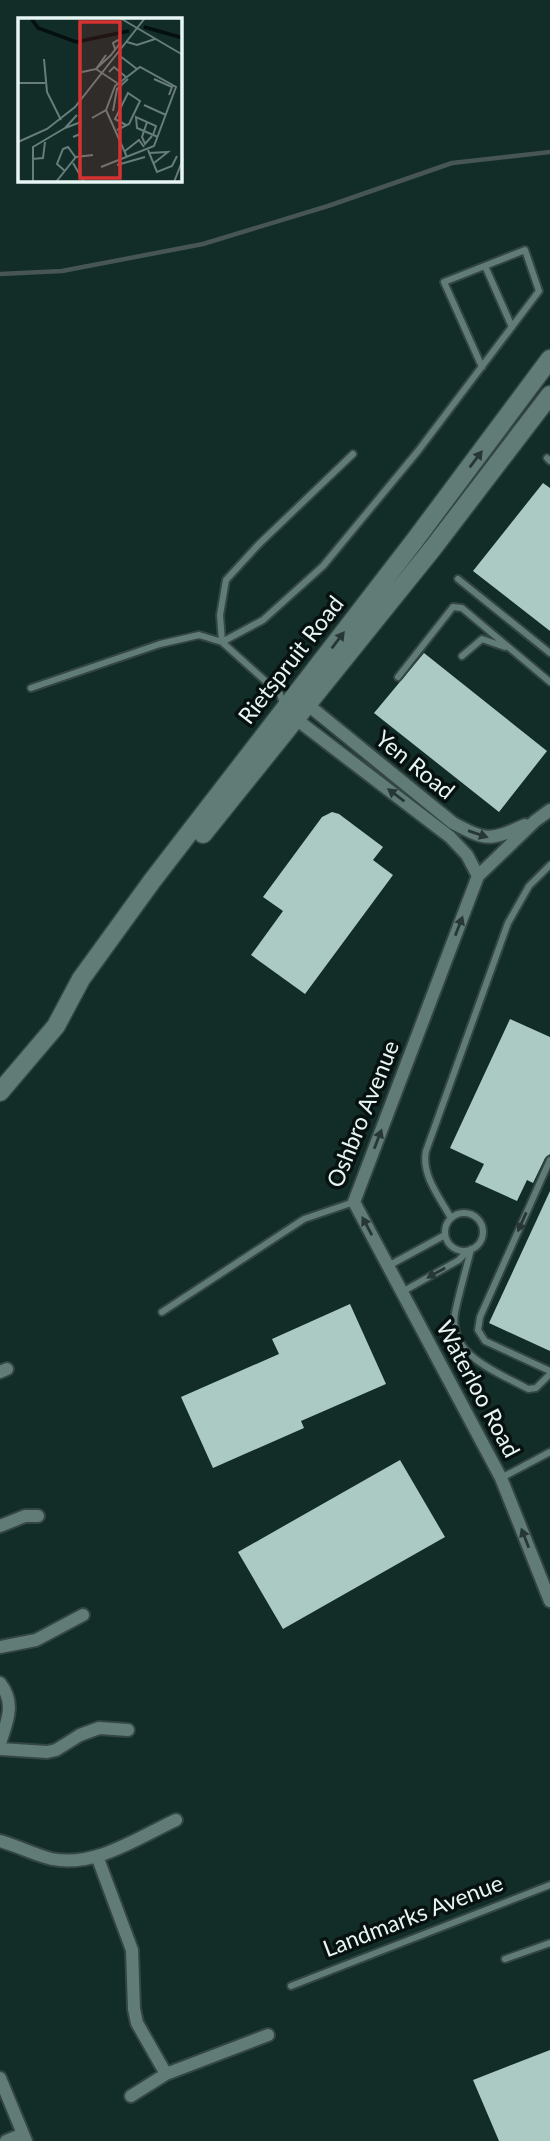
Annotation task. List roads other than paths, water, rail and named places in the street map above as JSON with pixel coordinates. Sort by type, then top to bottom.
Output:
[{"type":"street","name":"Rietspruit Road","points":[[0,1092],[56,1026],[73,994],[100,968],[185,857],[292,704],[550,359]]},
{"type":"street","name":"Rietspruit Road","points":[[292,704],[425,558],[550,395]]},
{"type":"street","name":"Yen Road","points":[[292,704],[453,823],[482,838],[504,834],[535,821]]},
{"type":"street","name":"Yen Road","points":[[292,704],[450,837],[467,855],[478,876]]},
{"type":"street","points":[[478,876],[550,810]]},
{"type":"street","name":"Oshbro Avenue","points":[[354,1202],[478,876]]},
{"type":"street","name":"Waterloo Road","points":[[354,1202],[501,1478],[550,1601]]},
{"type":"street","points":[[0,1526],[25,1516],[38,1516]]},
{"type":"street","points":[[0,1647],[36,1640],[83,1615]]},
{"type":"street","points":[[0,1683],[9,1697],[10,1705],[0,1743]]},
{"type":"street","points":[[0,1749],[56,1751],[80,1735],[99,1728],[128,1730]]},
{"type":"street","points":[[0,1842],[68,1861],[97,1856],[176,1820]]},
{"type":"street","points":[[97,1856],[132,1950],[136,2023],[166,2074]]},
{"type":"street","points":[[131,2096],[166,2074],[268,2035]]},
{"type":"street","points":[[0,2078],[24,2137],[6,2141]]},
{"type":"lane","points":[[31,688],[180,638],[199,635],[222,642],[263,620],[323,566],[418,451],[482,367],[539,291],[525,250],[444,282],[482,367]]},
{"type":"lane","points":[[485,266],[512,327]]},
{"type":"lane","points":[[222,642],[220,615],[226,580],[259,544],[353,454]]},
{"type":"lane","points":[[458,579],[550,653]]},
{"type":"lane","points":[[397,677],[447,611],[453,607],[462,608],[550,682]]},
{"type":"lane","points":[[462,656],[482,639],[510,649]]},
{"type":"lane","name":"Yen Road","points":[[222,642],[292,704]]},
{"type":"lane","points":[[451,1218],[426,1173],[426,1151],[508,923],[528,886],[550,865]]},
{"type":"lane","points":[[469,1250],[455,1312],[458,1342],[472,1357],[528,1389],[536,1388],[550,1372],[485,1341],[478,1330],[480,1317],[550,1160]]},
{"type":"lane","name":"Oshbro Avenue","points":[[162,1312],[304,1219],[354,1202]]},
{"type":"lane","points":[[402,1292],[459,1260],[476,1246],[483,1231],[478,1220],[468,1214],[456,1215],[445,1229],[445,1236],[455,1249],[469,1250]]},
{"type":"lane","points":[[388,1266],[445,1236]]},
{"type":"lane","points":[[501,1478],[550,1452]]},
{"type":"lane","name":"Landmarks Avenue","points":[[291,1986],[550,1885]]},
{"type":"lane","points":[[505,1959],[550,1943]]},
{"type":"waterway","points":[[0,274],[62,271],[203,244],[328,206],[452,163],[550,152]]}]
